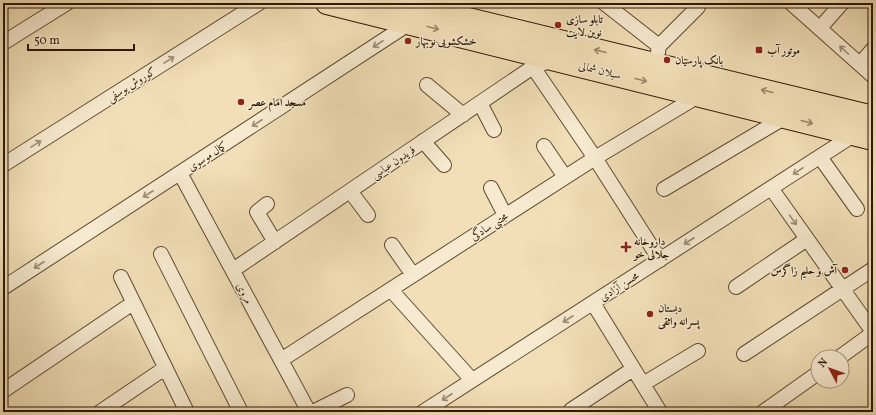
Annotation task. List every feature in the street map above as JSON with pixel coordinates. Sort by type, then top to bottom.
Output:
[{"type":"main road","name":"سبلان شمالی","points":[[327,3],[557,58],[864,137]]},
{"type":"main road","name":"سبلان شمالی","points":[[402,3],[658,55],[868,116]]},
{"type":"main road","points":[[864,137],[868,116]]},
{"type":"street","points":[[3,43],[67,3]]},
{"type":"street","name":"کوروش یوسفی","points":[[3,165],[259,3]]},
{"type":"street","points":[[604,3],[658,55],[698,7]]},
{"type":"street","points":[[791,3],[873,76]]},
{"type":"street","points":[[820,28],[842,3]]},
{"type":"street","name":"کمال موسوی","points":[[3,288],[410,23]]},
{"type":"street","points":[[860,64],[873,49]]},
{"type":"street","name":"فریدون عباسی","points":[[233,270],[533,67],[557,58]]},
{"type":"street","points":[[533,67],[595,158],[660,260]]},
{"type":"street","points":[[427,85],[463,114]]},
{"type":"street","name":"مجتبی سادگی","points":[[281,360],[595,158],[700,95]]},
{"type":"street","points":[[480,103],[494,130]]},
{"type":"street","points":[[664,189],[787,116]]},
{"type":"street","name":"محسن آزادی","points":[[423,412],[820,157],[864,137]]},
{"type":"street","points":[[424,142],[444,164]]},
{"type":"street","points":[[544,146],[565,177]]},
{"type":"street","points":[[820,157],[857,209]]},
{"type":"street","name":"مروی","points":[[180,173],[309,412]]},
{"type":"street","points":[[491,188],[505,215]]},
{"type":"street","points":[[771,188],[873,333],[850,350]]},
{"type":"street","points":[[350,191],[368,215]]},
{"type":"street","points":[[267,204],[256,212],[275,242]]},
{"type":"street","points":[[736,287],[807,239]]},
{"type":"street","points":[[392,245],[413,275]]},
{"type":"street","points":[[161,254],[241,412]]},
{"type":"street","points":[[744,354],[873,269]]},
{"type":"street","points":[[120,277],[187,412]]},
{"type":"street","points":[[391,290],[472,380]]},
{"type":"street","points":[[3,391],[133,303]]},
{"type":"street","points":[[593,303],[660,412]]},
{"type":"street","points":[[643,384],[698,351]]},
{"type":"street","points":[[100,412],[165,368]]},
{"type":"street","points":[[571,410],[633,369]]},
{"type":"street","points":[[763,412],[810,379]]},
{"type":"street","points":[[313,412],[347,395]]},
{"type":"place","name":"تابلو سازی نوین لایت","points":[[558,25]]},
{"type":"place","name":"خشکشویی نوبهار","points":[[408,41]]},
{"type":"place","name":"موتور آب","points":[[759,50]]},
{"type":"place","name":"بانک پارسیان","points":[[667,60]]},
{"type":"place","name":"مسجد امام عصر","points":[[241,102]]},
{"type":"place","name":"داروخانه جلالی خو","points":[[626,247]]},
{"type":"place","name":"آش و حلیم زاگرس","points":[[845,270]]},
{"type":"place","name":"دبستان پسرانه واثقی","points":[[650,314]]}]
